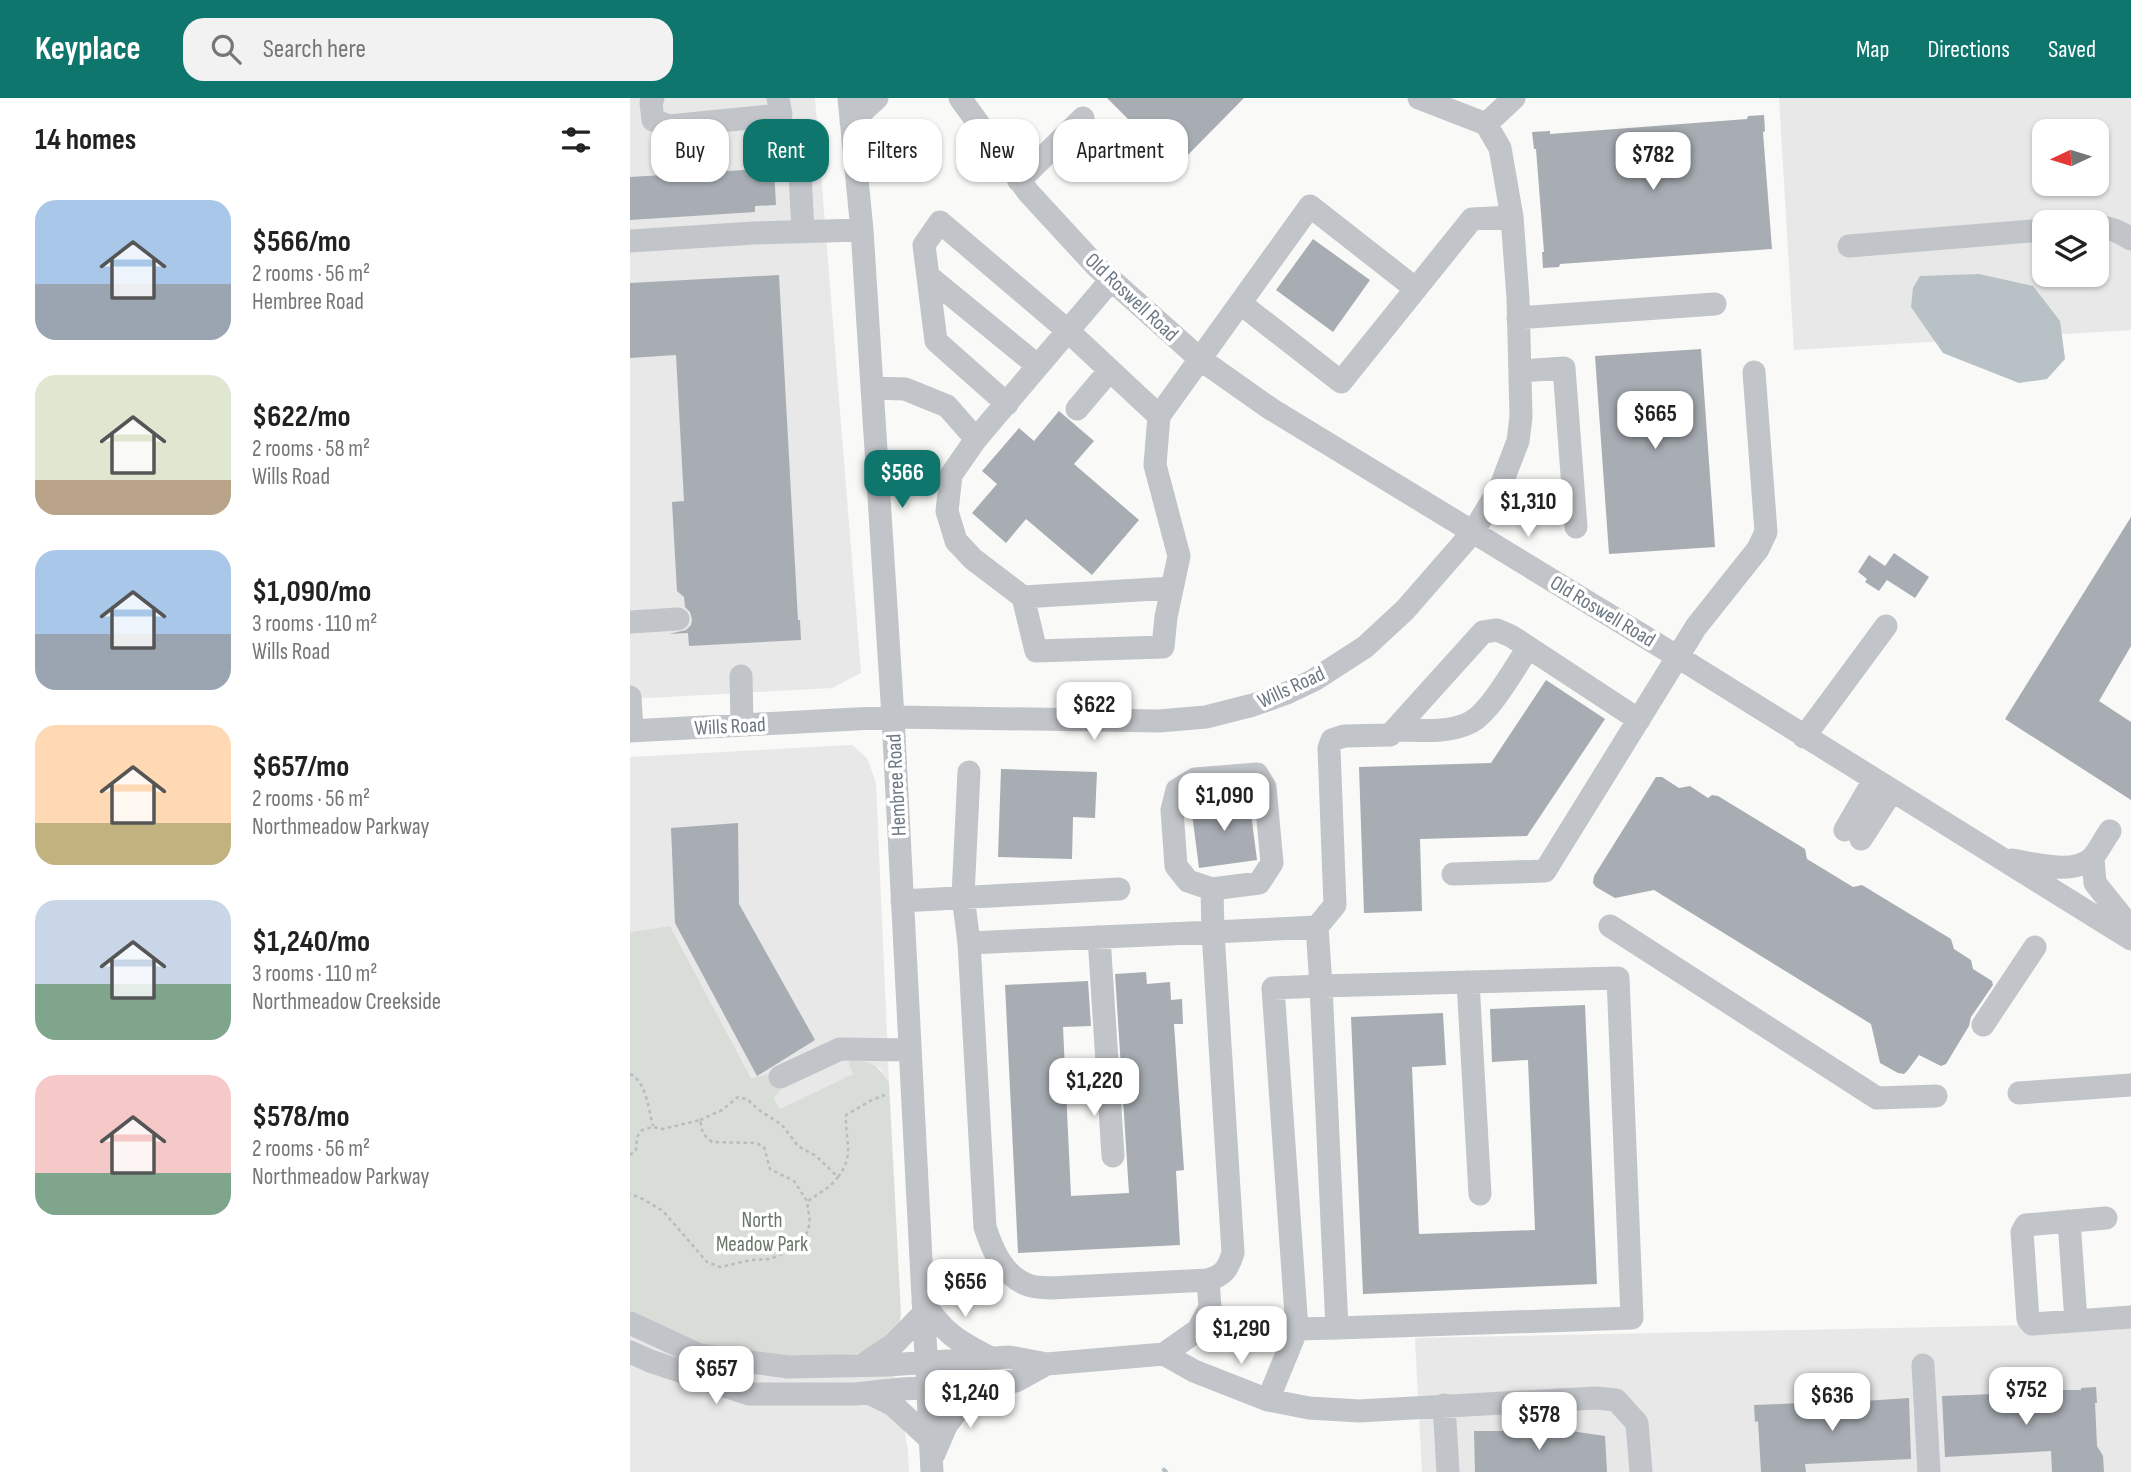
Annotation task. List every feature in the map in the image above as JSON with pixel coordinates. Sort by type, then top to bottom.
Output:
[{"type":"street","points":[[653,98],[653,120],[669,126],[781,115],[778,98]]},
{"type":"street","name":"Hembree Road","points":[[849,98],[851,119]]},
{"type":"street","points":[[854,119],[877,98]]},
{"type":"street","name":"Old Roswell Road","points":[[960,98],[975,119]]},
{"type":"street","points":[[1419,98],[1486,124],[1514,98]]},
{"type":"street","points":[[1039,161],[1083,118]]},
{"type":"street","name":"Wills Road","points":[[631,731],[893,716],[1158,722],[1206,717],[1287,693],[1314,680],[1365,647],[1405,610],[1473,532],[1500,488],[1518,441],[1521,417],[1520,371],[1512,217],[1500,148],[1486,124]]},
{"type":"street","points":[[800,182],[803,232]]},
{"type":"street","name":"Hembree Road","points":[[857,182],[893,716],[931,1457]]},
{"type":"street","name":"Old Roswell Road","points":[[1020,182],[1111,280],[1200,359],[1271,409],[1678,657],[2131,939]]},
{"type":"street","points":[[1111,280],[976,439],[951,475],[947,511],[956,541],[973,559],[1023,597],[1036,651],[1163,647],[1166,617],[1179,556],[1155,465],[1159,416],[1310,206],[1416,289]]},
{"type":"street","points":[[1240,303],[1341,382],[1472,219],[1512,217]]},
{"type":"street","points":[[1007,404],[936,341],[924,245],[940,222],[1068,331],[1159,416]]},
{"type":"street","points":[[2109,229],[2131,239]]},
{"type":"street","points":[[630,241],[862,230]]},
{"type":"street","points":[[1849,246],[2032,231]]},
{"type":"street","points":[[928,276],[1038,366]]},
{"type":"street","points":[[1518,318],[1715,304]]},
{"type":"street","points":[[1520,371],[1564,368],[1576,527]]},
{"type":"street","points":[[1077,409],[1110,370]]},
{"type":"street","points":[[1452,874],[1545,871],[1696,627],[1758,549],[1766,532],[1754,372]]},
{"type":"street","points":[[872,388],[905,389],[947,405],[976,439]]},
{"type":"street","points":[[1023,597],[1172,588]]},
{"type":"street","points":[[630,622],[678,619]]},
{"type":"street","points":[[1804,737],[1886,625]]},
{"type":"street","points":[[1337,1328],[1317,927],[1335,905],[1329,748],[1332,740],[1344,736],[1390,735],[1483,632],[1497,630],[1511,636],[1639,720]]},
{"type":"street","points":[[1395,730],[1453,728],[1471,722],[1484,712],[1528,648]]},
{"type":"street","points":[[741,676],[742,725]]},
{"type":"street","points":[[630,697],[631,731]]},
{"type":"street","points":[[969,772],[963,896],[969,943],[985,1227],[990,1246],[999,1261],[1012,1275],[1028,1285],[1051,1288],[1208,1280],[1221,1276],[1228,1268],[1233,1253],[1212,889]]},
{"type":"street","points":[[1257,774],[1265,787],[1272,863],[1259,883],[1212,889],[1188,881],[1176,866],[1172,810],[1177,790],[1195,779],[1257,774]]},
{"type":"street","points":[[1853,835],[1883,786]]},
{"type":"street","points":[[2001,859],[2079,867],[2093,858],[2110,831]]},
{"type":"street","points":[[2093,858],[2095,883],[2131,928]]},
{"type":"street","points":[[902,901],[1119,889]]},
{"type":"street","points":[[1610,926],[1877,1098],[1936,1096]]},
{"type":"street","points":[[969,943],[1317,927]]},
{"type":"street","points":[[1099,937],[1112,1156]]},
{"type":"street","points":[[1983,1025],[2035,947]]},
{"type":"street","points":[[1268,1400],[1297,1329],[1273,988],[1618,978],[1632,1318],[1297,1329]]},
{"type":"street","points":[[1468,982],[1480,1194]]},
{"type":"street","points":[[780,1077],[840,1049],[910,1050]]},
{"type":"street","points":[[2019,1093],[2131,1084]]},
{"type":"street","points":[[2106,1218],[2025,1225],[2022,1232],[2028,1319],[2032,1324],[2131,1317]]},
{"type":"street","points":[[2068,1221],[2077,1321]]},
{"type":"street","points":[[630,1323],[699,1355],[788,1367],[887,1365],[989,1357],[1009,1357],[1047,1364],[1164,1354],[1198,1330],[1210,1307],[1208,1280]]},
{"type":"street","points":[[864,1364],[894,1345],[923,1308],[956,1340],[989,1357]]},
{"type":"street","points":[[630,1352],[749,1394],[869,1393],[992,1384],[1016,1381],[1047,1364]]},
{"type":"street","points":[[1164,1354],[1194,1371],[1268,1400],[1309,1408],[1359,1411],[1596,1398],[1616,1400],[1637,1423],[1641,1472]]},
{"type":"street","points":[[1923,1365],[1929,1472]]},
{"type":"street","points":[[869,1393],[893,1405],[931,1457],[946,1426],[962,1404],[992,1384]]},
{"type":"street","points":[[1444,1405],[1448,1472]]},
{"type":"path","points":[[630,1074],[638,1078],[644,1091],[653,1127]]},
{"type":"path","points":[[807,1201],[830,1186],[847,1163],[846,1115],[886,1095]]},
{"type":"path","points":[[630,1155],[636,1150],[637,1136],[642,1130],[653,1127],[663,1129],[700,1120],[722,1110],[738,1097],[747,1099],[782,1125],[798,1146],[816,1156],[838,1177]]},
{"type":"path","points":[[630,1194],[663,1212],[707,1262],[720,1267],[769,1259],[792,1251],[805,1238],[810,1223],[807,1201],[794,1181],[770,1169],[764,1147],[756,1143],[712,1142],[703,1134],[700,1120]]},
{"type":"shaded area","points":[[630,98],[815,98],[817,119],[743,119],[743,182],[822,182],[861,673],[832,688],[630,699]]},
{"type":"shaded area","points":[[1779,98],[2131,98],[2131,330],[1794,350]]},
{"type":"shaded area","points":[[1979,274],[2032,286],[2060,321],[2065,359],[2047,379],[2019,383],[1943,353],[1911,307],[1913,288],[1920,276]]},
{"type":"shaded area","points":[[852,745],[867,758],[876,783],[889,1082],[880,1068],[849,1065],[854,1074],[780,1109],[774,1098],[773,1074],[751,1078],[670,926],[630,932],[630,757]]},
{"type":"shaded area","points":[[630,1316],[889,1343],[908,1451],[909,1472],[630,1472]]},
{"type":"shaded area","points":[[2131,1323],[2131,1472],[1422,1472],[1415,1338]]},
{"type":"green space","name":"North Meadow Park","points":[[670,926],[751,1078],[774,1073],[781,1089],[774,1098],[780,1109],[853,1074],[850,1061],[868,1062],[882,1072],[889,1082],[901,1314],[898,1331],[873,1352],[828,1356],[751,1356],[701,1345],[630,1316],[630,932]]},
{"type":"building","points":[[1107,98],[1244,98],[1188,155],[1188,119],[1128,119]]},
{"type":"building","points":[[1764,115],[1772,249],[1560,264],[1559,267],[1543,268],[1536,149],[1532,132],[1550,131],[1550,134],[1747,119],[1748,116]]},
{"type":"building","points":[[743,170],[743,182],[775,182],[776,205],[755,206],[755,212],[630,220],[630,177],[651,176],[651,182],[729,182],[729,171]]},
{"type":"building","points":[[1313,239],[1370,280],[1333,332],[1276,290]]},
{"type":"building","points":[[779,275],[801,640],[689,646],[688,633],[669,634],[686,630],[692,619],[685,607],[684,597],[677,591],[672,502],[684,501],[676,355],[630,358],[630,283]]},
{"type":"building","points":[[1701,349],[1715,547],[1609,554],[1595,356]]},
{"type":"building","points":[[1059,411],[1094,441],[1074,464],[1139,520],[1092,575],[1026,519],[1006,543],[972,513],[997,484],[982,471],[1019,428],[1034,441]]},
{"type":"building","points":[[2131,517],[2131,646],[2099,701],[2131,722],[2131,800],[2005,719]]},
{"type":"building","points":[[1894,553],[1929,577],[1915,598],[1887,580],[1879,591],[1865,582],[1867,579],[1858,572],[1869,555],[1885,566]]},
{"type":"building","points":[[1546,680],[1605,719],[1527,836],[1420,839],[1422,911],[1364,913],[1359,767],[1491,763]]},
{"type":"building","points":[[1001,769],[1097,772],[1095,818],[1073,817],[1072,859],[998,857]]},
{"type":"building","points":[[1656,777],[1662,777],[1679,788],[1690,786],[1708,798],[1712,795],[1718,796],[1805,849],[1807,859],[1853,887],[1862,885],[1951,939],[1954,949],[1971,960],[1973,969],[1992,981],[1993,985],[1971,1017],[1969,1026],[1946,1064],[1941,1066],[1919,1055],[1904,1074],[1898,1073],[1880,1063],[1871,1024],[1654,890],[1615,898],[1596,887],[1593,883],[1594,876]]},
{"type":"building","points":[[1249,798],[1257,860],[1199,868],[1191,806]]},
{"type":"building","points":[[738,823],[739,904],[815,1040],[757,1076],[675,923],[671,828]]},
{"type":"building","points":[[1146,972],[1147,984],[1170,982],[1171,1000],[1182,999],[1183,1024],[1174,1024],[1184,1170],[1176,1171],[1180,1245],[1018,1253],[1005,985],[1088,981],[1091,1026],[1063,1027],[1071,1196],[1129,1193],[1115,974]]},
{"type":"building","points":[[1585,1005],[1597,1284],[1363,1294],[1351,1017],[1443,1013],[1446,1065],[1412,1067],[1419,1234],[1535,1230],[1528,1060],[1492,1062],[1490,1009]]},
{"type":"building","points":[[2096,1387],[2097,1446],[2103,1456],[2104,1472],[2052,1472],[2051,1451],[1945,1457],[1942,1396],[2081,1390]]},
{"type":"building","points":[[1909,1398],[1911,1459],[1805,1464],[1806,1472],[1761,1472],[1758,1421],[1755,1422],[1754,1405],[1805,1405]]},
{"type":"building","points":[[1474,1431],[1571,1431],[1605,1436],[1607,1472],[1475,1472]]}]
